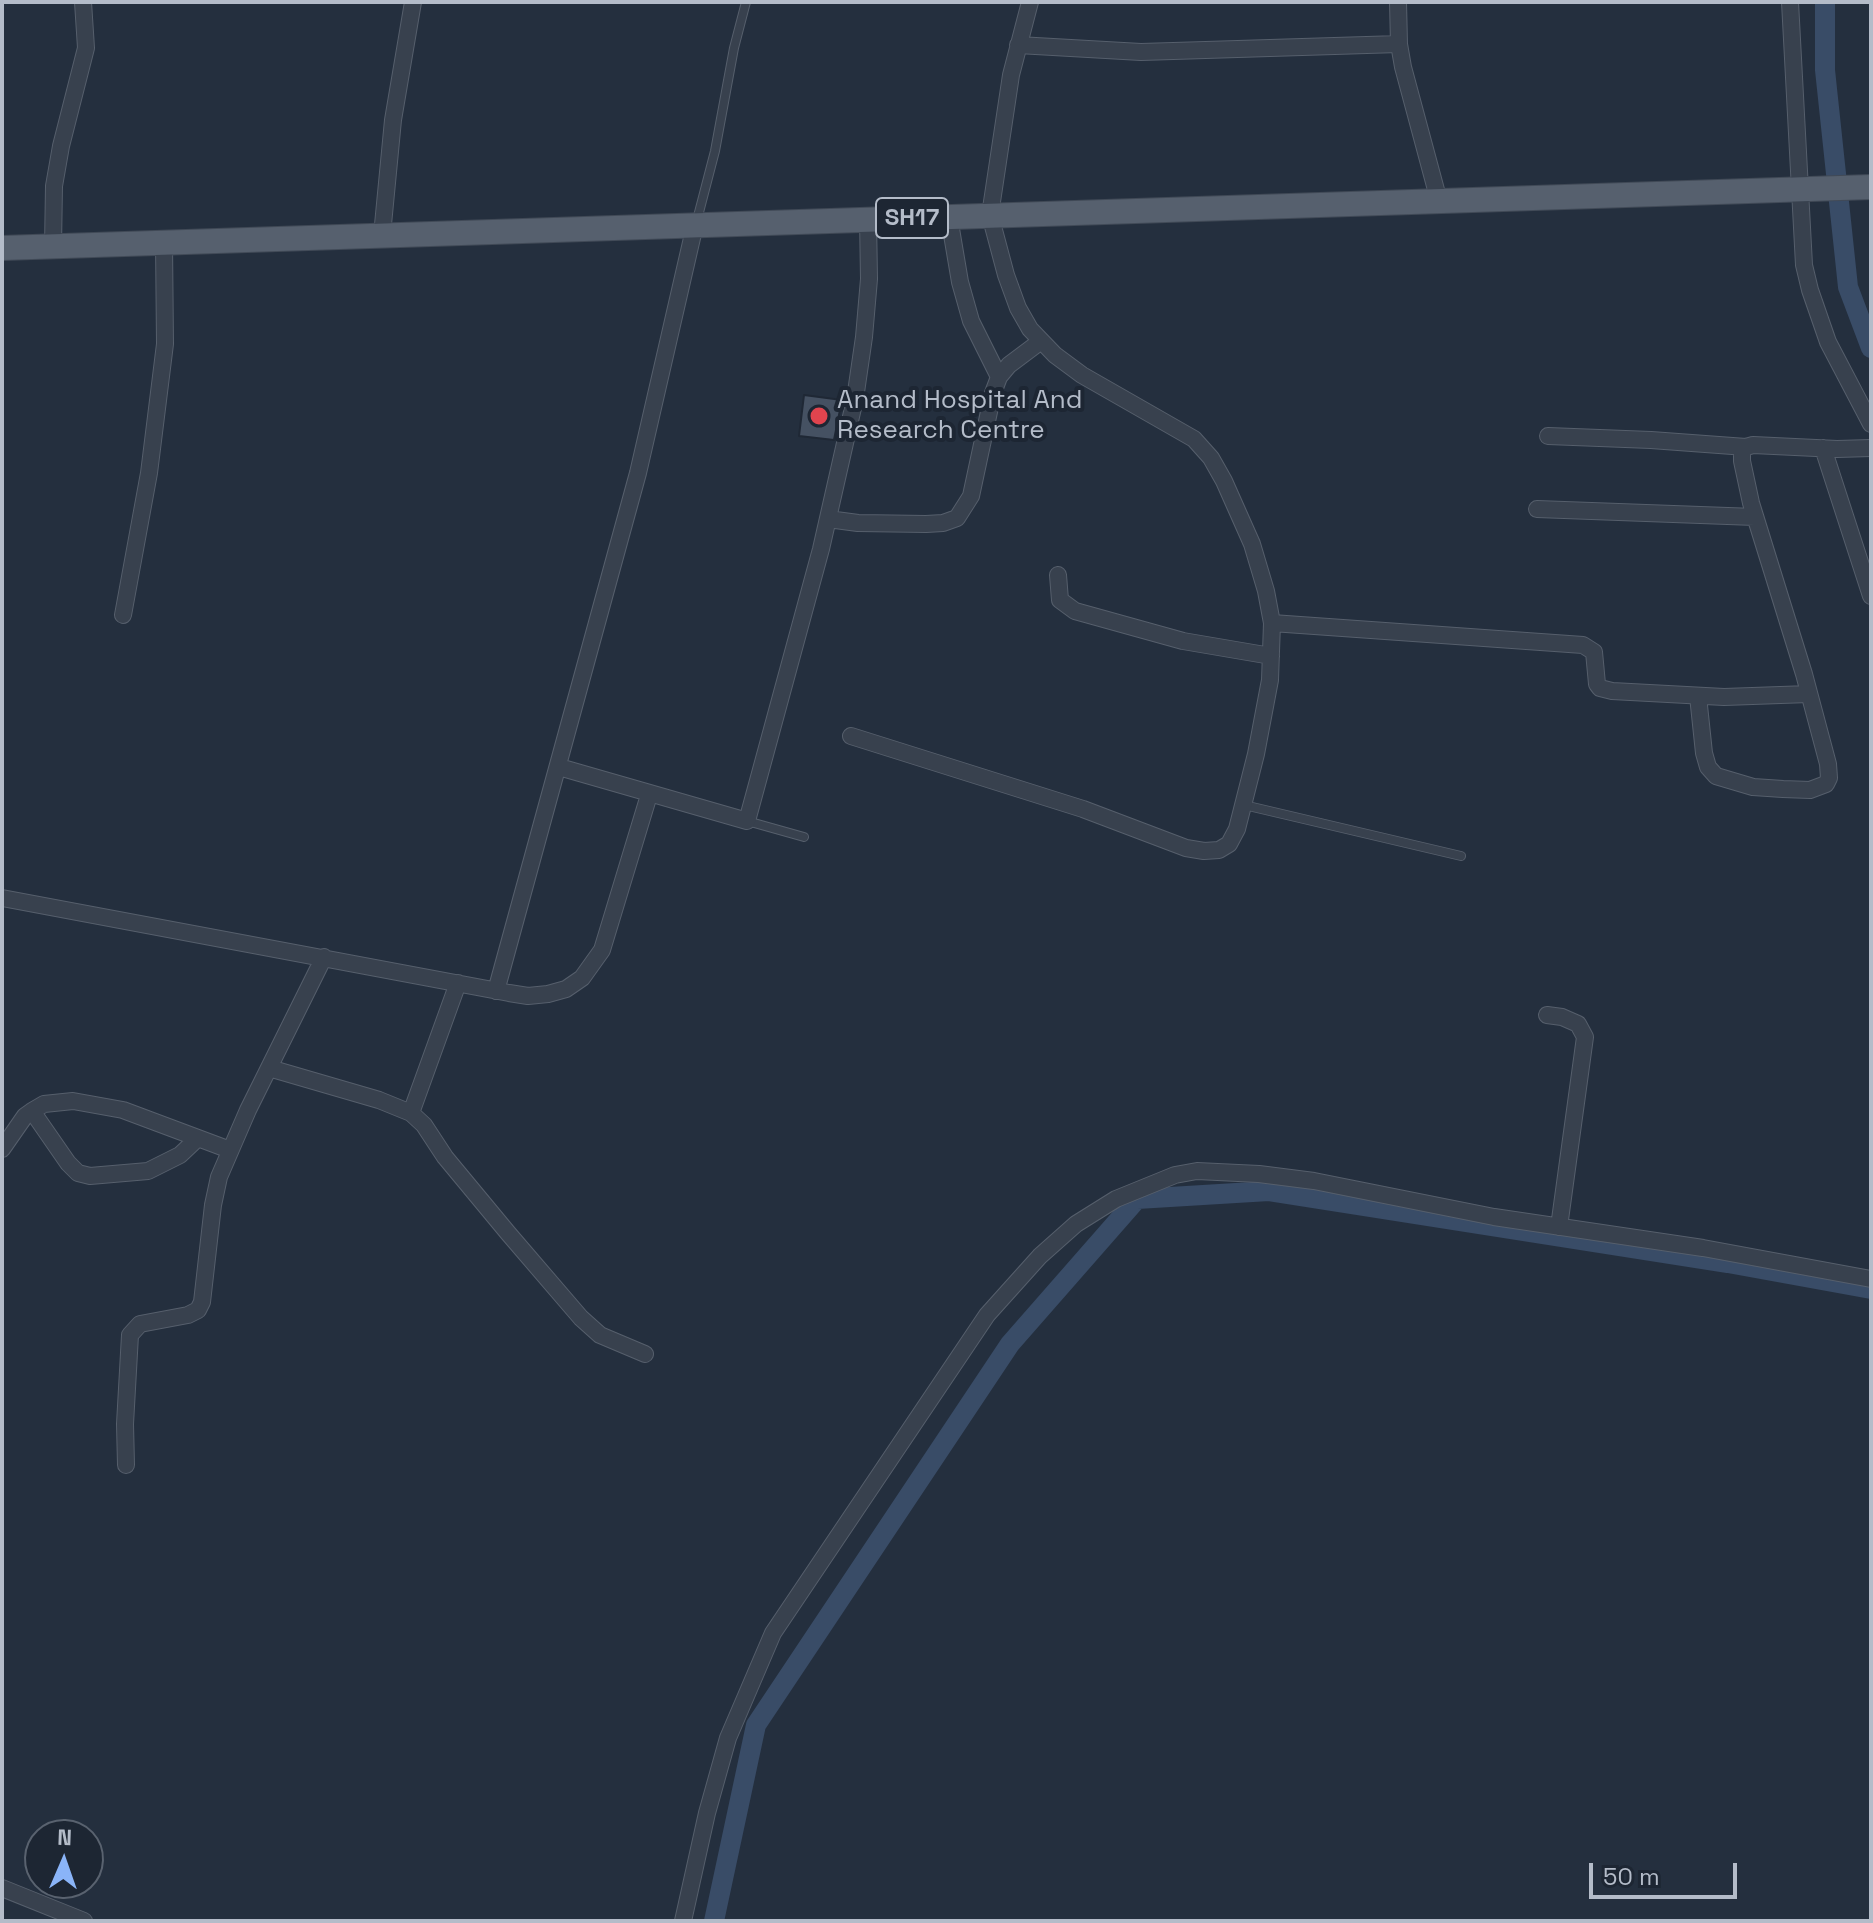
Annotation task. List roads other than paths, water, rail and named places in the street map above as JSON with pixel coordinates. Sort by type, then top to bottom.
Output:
[{"type":"main road","name":"SH17","points":[[2,248],[1860,188]]},
{"type":"street","points":[[53,246],[54,186],[64,131],[86,48],[83,2]]},
{"type":"street","points":[[382,235],[393,120],[413,2]]},
{"type":"street","points":[[851,736],[1083,809],[1186,848],[1219,850],[1229,844],[1237,829],[1256,754],[1270,680],[1272,623],[1252,544],[1224,481],[1211,458],[1194,439],[1082,375],[1041,341],[1018,308],[990,215],[1004,111],[1030,2]]},
{"type":"street","points":[[1398,2],[1399,44],[1411,101],[1439,201]]},
{"type":"street","points":[[1790,2],[1810,190],[1804,265],[1828,342],[1871,424]]},
{"type":"street","points":[[1018,45],[1156,52],[1399,44]]},
{"type":"street","points":[[949,217],[960,282],[971,321],[999,377]]},
{"type":"street","points":[[559,767],[747,821],[791,665],[855,399],[869,279],[868,219]]},
{"type":"street","points":[[496,991],[638,473],[695,225]]},
{"type":"street","points":[[123,615],[149,473],[160,384],[166,301],[164,243]]},
{"type":"street","points":[[828,519],[858,523],[926,524],[957,518],[971,496],[999,377],[1009,365],[1041,341]]},
{"type":"street","points":[[1548,436],[1746,447],[1871,448]]},
{"type":"street","points":[[1698,696],[1704,753],[1708,767],[1716,776],[1753,787],[1810,790],[1826,784],[1829,778],[1809,694],[1755,517],[1742,461],[1742,452],[1746,447]]},
{"type":"street","points":[[1823,448],[1871,596]]},
{"type":"street","points":[[1537,509],[1755,517]]},
{"type":"street","points":[[1058,575],[1060,600],[1075,611],[1183,641],[1271,656]]},
{"type":"street","points":[[1272,623],[1583,645],[1594,652],[1595,678],[1600,688],[1698,696],[1809,694]]},
{"type":"street","points":[[2,898],[496,991],[528,996],[557,992],[582,978],[594,964],[608,934],[649,795]]},
{"type":"street","points":[[126,1465],[130,1335],[140,1324],[188,1315],[198,1310],[204,1290],[219,1177],[324,957]]},
{"type":"street","points":[[411,1113],[458,983]]},
{"type":"street","points":[[1547,1015],[1578,1024],[1585,1037],[1559,1227]]},
{"type":"street","points":[[269,1068],[379,1100],[411,1113],[424,1125],[445,1157],[517,1245],[581,1318],[600,1335],[645,1354]]},
{"type":"street","points":[[2,1149],[32,1111],[44,1104],[73,1101],[123,1110],[230,1150]]},
{"type":"street","points":[[32,1111],[68,1163],[78,1173],[90,1176],[148,1171],[180,1155],[198,1138]]},
{"type":"street","points":[[683,1921],[707,1813],[728,1738],[773,1633],[987,1315],[1040,1256],[1076,1224],[1116,1199],[1175,1175],[1210,1171],[1314,1181],[1494,1217],[1703,1248],[1871,1279]]},
{"type":"street","points":[[2,1888],[84,1921]]},
{"type":"lane","points":[[695,225],[715,151],[746,2]]},
{"type":"lane","points":[[1243,805],[1461,856]]},
{"type":"lane","points":[[747,821],[804,837]]},
{"type":"waterway","points":[[1825,2],[1825,70],[1848,287],[1871,348]]},
{"type":"waterway","points":[[714,1921],[756,1725],[1010,1344],[1137,1199],[1269,1191],[1728,1263],[1871,1289]]},
{"type":"place","name":"Anand Hospital And Research Centre","points":[[819,416]]}]
